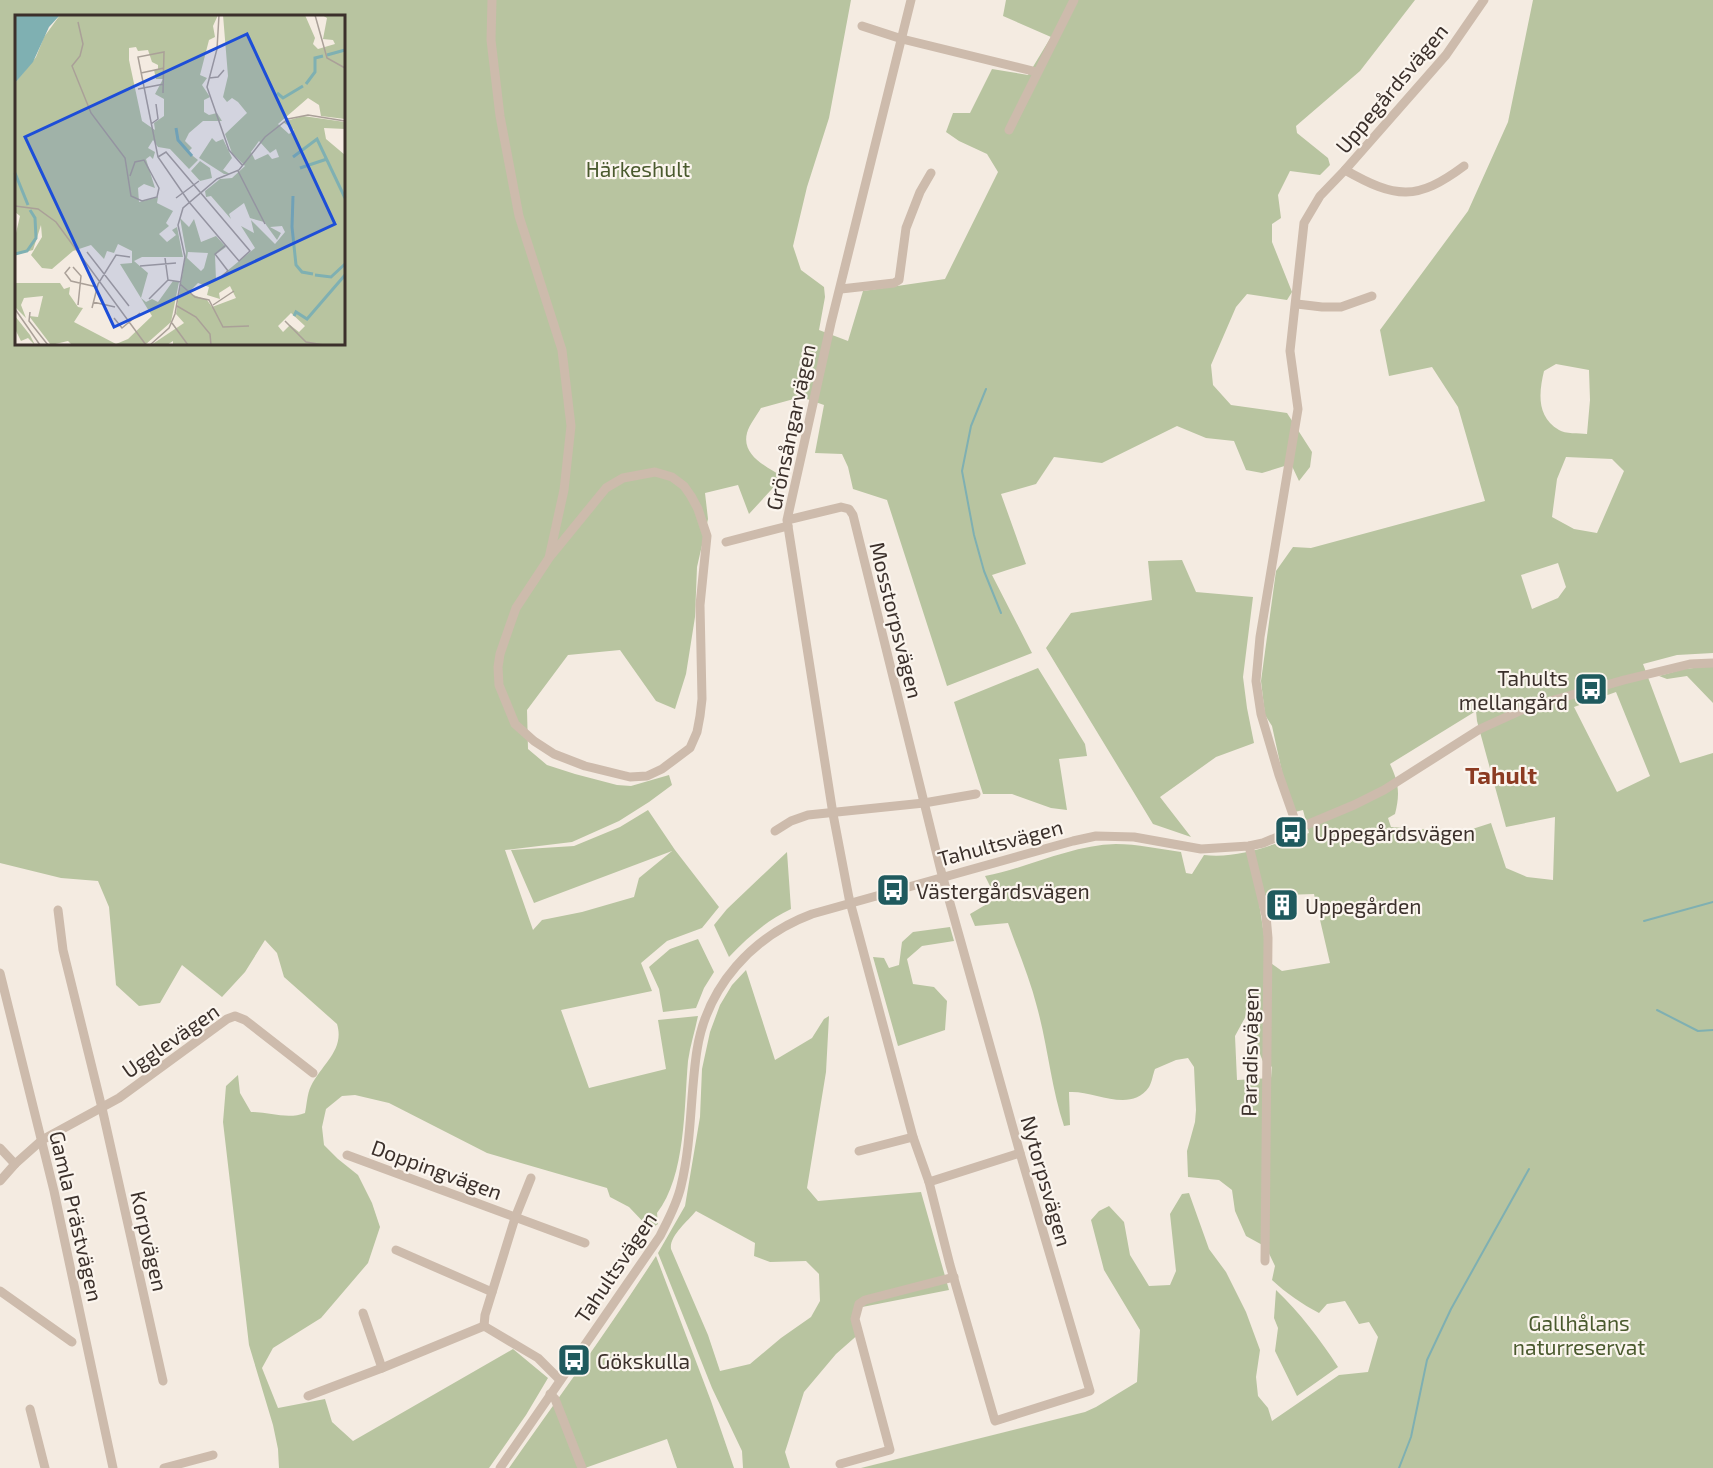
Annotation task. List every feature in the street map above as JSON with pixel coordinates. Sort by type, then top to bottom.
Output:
[{"type":"street","points":[[492,0],[491,40],[500,116],[519,216],[562,350],[571,426],[564,490],[549,558],[516,608],[500,654],[499,685],[515,724],[534,741],[554,754],[585,766],[630,777],[647,776],[662,769],[690,748],[697,732],[700,716],[702,699],[700,605],[707,536],[695,502],[684,486],[672,477],[655,472],[624,478],[606,488],[549,558]]},
{"type":"street","name":"Grönsångarvägen","points":[[851,902],[833,814],[787,523],[821,366],[911,0]]},
{"type":"street","points":[[1010,130],[1074,0]]},
{"type":"street","name":"Uppegårdsvägen","points":[[1298,829],[1278,775],[1261,714],[1256,681],[1260,637],[1298,409],[1290,351],[1297,304],[1304,223],[1320,196],[1446,55],[1484,0]]},
{"type":"street","points":[[862,26],[902,39],[1037,72]]},
{"type":"street","name":"Uppegårdsvägen","points":[[1345,170],[1384,189],[1403,192],[1423,190],[1445,180],[1464,166]]},
{"type":"street","points":[[841,289],[894,283],[899,280],[906,228],[920,192],[931,173]]},
{"type":"street","points":[[1297,304],[1322,308],[1341,307],[1372,296]]},
{"type":"street","name":"Mosstorpsvägen","points":[[726,542],[841,507],[849,509],[853,515],[943,880]]},
{"type":"street","name":"Tahultsvägen","points":[[500,1468],[660,1236],[673,1211],[681,1187],[687,1155],[697,1048],[710,1008],[728,976],[753,946],[803,917],[1096,836],[1134,837],[1201,849],[1249,846],[1298,829],[1354,805],[1384,790],[1461,740],[1493,722],[1526,708],[1690,664],[1713,663]]},
{"type":"street","points":[[776,831],[791,821],[808,815],[833,814],[976,795]]},
{"type":"street","name":"Paradisvägen","points":[[1249,846],[1266,916],[1268,938],[1265,1261]]},
{"type":"street","name":"Nytorpsvägen","points":[[943,880],[1090,1391],[995,1421],[954,1277]]},
{"type":"street","points":[[840,1464],[890,1450],[855,1319],[859,1304],[865,1300],[954,1277],[929,1182],[913,1137],[851,902]]},
{"type":"street","name":"Korpvägen","points":[[58,910],[63,950],[102,1108],[163,1381]]},
{"type":"street","name":"Gamla Prästvägen","points":[[0,973],[42,1140],[113,1468]]},
{"type":"street","name":"Ugglevägen","points":[[0,1181],[42,1140],[119,1098],[227,1019],[235,1016],[245,1020],[313,1073]]},
{"type":"street","points":[[859,1151],[913,1137]]},
{"type":"street","points":[[0,1148],[15,1164]]},
{"type":"street","points":[[929,1182],[1020,1153]]},
{"type":"street","name":"Doppingvägen","points":[[347,1155],[585,1243]]},
{"type":"street","name":"Doppingvägen","points":[[484,1326],[485,1315],[515,1218],[531,1178]]},
{"type":"street","points":[[396,1250],[492,1292]]},
{"type":"street","points":[[0,1291],[72,1342]]},
{"type":"street","points":[[363,1313],[382,1368]]},
{"type":"street","points":[[308,1396],[484,1326],[538,1358],[560,1380]]},
{"type":"street","points":[[550,1394],[555,1399],[582,1468]]},
{"type":"street","points":[[30,1409],[45,1468]]},
{"type":"street","points":[[164,1468],[213,1455]]},
{"type":"green space","name":"Härkeshult","points":[[0,0],[851,0],[829,118],[807,187],[793,246],[801,270],[824,287],[825,297],[819,330],[848,341],[863,291],[945,279],[998,172],[987,154],[946,132],[953,113],[970,113],[992,69],[1028,75],[1051,37],[1003,16],[1006,0],[1415,0],[1360,71],[1296,126],[1297,133],[1328,158],[1330,165],[1320,175],[1290,171],[1278,195],[1281,218],[1272,224],[1272,242],[1292,292],[1287,300],[1247,294],[1236,307],[1211,365],[1213,385],[1231,405],[1287,413],[1312,452],[1310,467],[1299,481],[1291,464],[1262,473],[1246,470],[1234,441],[1206,438],[1177,426],[1102,463],[1054,457],[1036,484],[1001,494],[1026,564],[992,575],[1032,653],[947,686],[887,500],[853,489],[848,467],[842,454],[815,453],[824,405],[801,397],[761,408],[747,433],[748,448],[763,465],[783,477],[749,514],[738,485],[705,493],[708,519],[697,567],[695,617],[686,674],[675,709],[656,701],[620,650],[568,655],[527,710],[528,749],[547,765],[617,785],[631,786],[669,775],[672,785],[619,821],[572,842],[505,850],[533,930],[542,920],[582,912],[634,897],[639,878],[672,851],[534,903],[511,850],[574,846],[620,827],[648,810],[675,850],[719,907],[702,928],[667,941],[641,963],[652,991],[561,1010],[589,1088],[666,1069],[658,1020],[698,1016],[688,1061],[682,1140],[678,1161],[674,1180],[657,1213],[658,1224],[650,1229],[629,1207],[610,1197],[607,1188],[487,1153],[389,1103],[355,1095],[342,1096],[326,1109],[322,1127],[324,1145],[358,1175],[372,1203],[380,1227],[368,1263],[321,1318],[273,1348],[262,1368],[278,1408],[325,1399],[332,1422],[353,1441],[513,1349],[548,1378],[526,1415],[489,1468],[279,1468],[273,1425],[249,1345],[223,1122],[226,1086],[238,1075],[240,1093],[251,1112],[285,1116],[305,1113],[311,1086],[338,1042],[337,1024],[284,977],[277,953],[265,940],[245,972],[222,997],[182,965],[160,1003],[139,1006],[116,985],[109,907],[98,881],[61,878],[0,863]]},
{"type":"green space","name":"Gallhålans naturreservat","points":[[1533,0],[1713,0],[1713,653],[1677,655],[1643,664],[1680,763],[1713,753],[1713,1468],[861,1468],[1085,1412],[1137,1382],[1140,1330],[1104,1270],[1091,1220],[1099,1211],[1109,1206],[1124,1222],[1130,1255],[1149,1286],[1170,1285],[1176,1271],[1170,1214],[1182,1194],[1189,1193],[1209,1249],[1226,1272],[1246,1312],[1260,1350],[1256,1377],[1258,1396],[1268,1408],[1272,1421],[1339,1375],[1368,1372],[1378,1337],[1369,1322],[1359,1324],[1345,1301],[1327,1304],[1319,1313],[1283,1289],[1272,1280],[1275,1266],[1266,1247],[1246,1236],[1235,1211],[1232,1190],[1219,1180],[1188,1177],[1187,1151],[1196,1110],[1194,1067],[1188,1058],[1176,1060],[1155,1069],[1149,1087],[1141,1095],[1132,1099],[1111,1099],[1069,1092],[1070,1125],[1064,1126],[1034,996],[1008,923],[975,926],[970,914],[992,901],[993,892],[985,876],[1066,852],[1099,845],[1124,844],[1181,852],[1186,873],[1192,874],[1204,855],[1232,855],[1309,833],[1303,810],[1295,812],[1282,772],[1272,726],[1265,715],[1261,681],[1276,571],[1293,547],[1311,548],[1485,501],[1458,407],[1432,367],[1389,376],[1380,330],[1468,211],[1508,122]],"holes":[[[1556,364],[1589,370],[1590,400],[1587,434],[1562,431],[1546,418],[1540,395],[1544,371]],[[1566,457],[1612,459],[1624,471],[1597,533],[1574,529],[1552,517],[1557,479]],[[1558,563],[1566,587],[1558,598],[1532,609],[1521,575]],[[1616,692],[1650,776],[1617,792],[1574,707]],[[1476,711],[1506,827],[1555,817],[1553,880],[1527,877],[1506,868],[1491,823],[1435,841],[1433,830],[1391,827],[1388,818],[1395,814],[1398,800],[1397,783],[1390,764]],[[1314,894],[1330,963],[1282,971],[1268,961],[1258,896]],[[1247,1014],[1255,1031],[1255,1041],[1267,1072],[1272,1066],[1271,1078],[1237,1080],[1235,1036]]]},
{"type":"green space","points":[[1182,560],[1196,592],[1253,597],[1243,677],[1254,743],[1216,757],[1160,797],[1191,837],[1153,824],[1046,648],[1071,613],[1152,600],[1148,561]]},
{"type":"green space","points":[[1713,666],[1713,703],[1687,676],[1667,679],[1659,676],[1684,669]]},
{"type":"green space","points":[[1038,668],[1085,744],[1087,756],[1059,759],[1067,810],[1051,808],[1012,794],[983,794],[954,702]]},
{"type":"green space","points":[[787,852],[791,909],[758,930],[729,957],[714,925],[727,909]]},
{"type":"green space","points":[[950,927],[954,941],[922,946],[907,959],[913,984],[934,987],[947,1001],[945,1030],[898,1046],[873,957],[884,958],[889,968],[899,965],[902,942],[913,932]]},
{"type":"green space","points":[[698,939],[714,972],[696,1008],[663,1012],[659,989],[649,967],[670,949]]},
{"type":"green space","points":[[746,970],[775,1060],[812,1038],[824,1019],[829,1016],[826,1072],[807,1188],[818,1201],[921,1192],[949,1290],[857,1308],[861,1332],[836,1354],[804,1392],[785,1452],[790,1468],[743,1468],[742,1451],[712,1388],[658,1253],[685,1206],[700,1117],[702,1069],[710,1032],[720,1005],[732,985]],"holes":[[[696,1211],[755,1243],[754,1256],[770,1262],[806,1261],[819,1274],[820,1301],[811,1317],[750,1364],[720,1371],[671,1244],[676,1234]]]},
{"type":"green space","points":[[656,1256],[734,1468],[677,1468],[667,1439],[585,1468],[509,1468],[602,1337]]},
{"type":"green space","points":[[1276,1290],[1309,1327],[1338,1367],[1297,1396],[1275,1351],[1278,1328],[1274,1318]]},
{"type":"waterway","points":[[986,389],[971,426],[962,471],[974,535],[984,571],[1001,613]]},
{"type":"waterway","points":[[1644,921],[1713,902]]},
{"type":"waterway","points":[[1657,1010],[1698,1031],[1713,1030]]},
{"type":"waterway","points":[[1399,1468],[1411,1437],[1427,1360],[1451,1309],[1529,1169]]},
{"type":"place","name":"Tahults mellangård","points":[[1591,689]]},
{"type":"place","name":"Uppegårdsvägen","points":[[1291,832]]},
{"type":"place","name":"Västergårdsvägen","points":[[893,890]]},
{"type":"place","name":"Uppegården","points":[[1282,905]]},
{"type":"place","name":"Gökskulla","points":[[574,1360]]},
{"type":"district","name":"Tahult","points":[[1501,774]]}]
